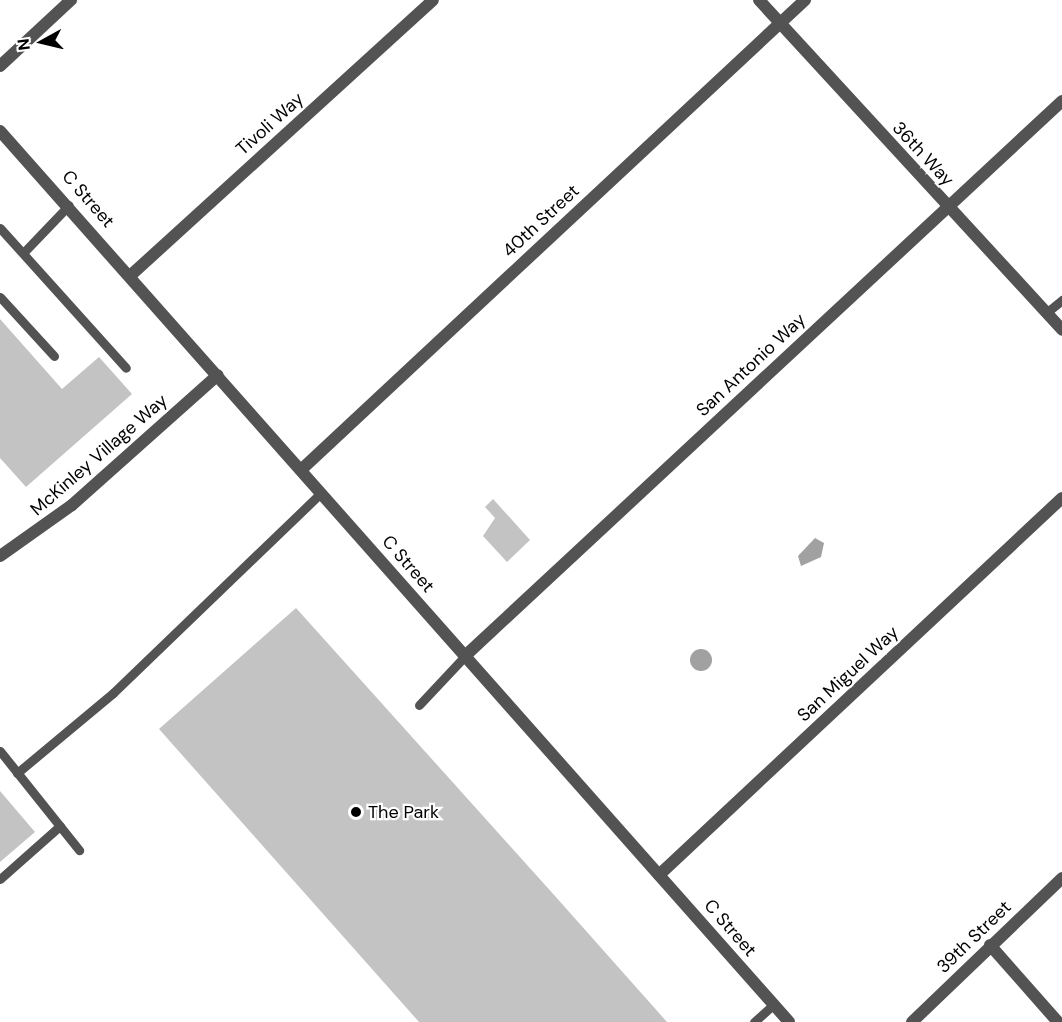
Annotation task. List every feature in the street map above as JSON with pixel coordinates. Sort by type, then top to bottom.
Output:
[{"type":"street","points":[[0,66],[71,0]]},
{"type":"street","name":"Tivoli Way","points":[[131,275],[433,0]]},
{"type":"street","name":"36th Way","points":[[759,0],[778,25],[1062,330]]},
{"type":"street","name":"40th Street","points":[[302,469],[805,0]]},
{"type":"street","name":"San Antonio Way","points":[[465,656],[1062,101]]},
{"type":"street","name":"C Street","points":[[0,131],[131,275],[789,1022]]},
{"type":"street","name":"McKinley Village Way","points":[[0,556],[72,506],[218,375]]},
{"type":"street","name":"San Miguel Way","points":[[659,875],[1062,498]]},
{"type":"street","name":"39th Street","points":[[912,1022],[990,945],[1062,879]]},
{"type":"street","points":[[990,945],[1058,1022]]},
{"type":"lane","points":[[23,253],[69,205]]},
{"type":"lane","points":[[0,228],[126,368]]},
{"type":"lane","points":[[0,297],[54,356]]},
{"type":"lane","points":[[1046,313],[1062,300]]},
{"type":"lane","points":[[17,773],[113,693],[321,493]]},
{"type":"lane","points":[[419,705],[465,656]]},
{"type":"lane","points":[[0,751],[79,850]]},
{"type":"lane","points":[[0,879],[60,826]]},
{"type":"lane","points":[[754,1022],[773,1005]]},
{"type":"shaded area","points":[[815,538],[824,543],[821,557],[801,566],[798,556]]},
{"type":"shaded area","points":[[701,649],[709,652],[712,660],[709,668],[701,671],[693,668],[690,660],[693,652]]},
{"type":"building","points":[[0,319],[62,389],[99,357],[132,394],[26,487],[0,458]]},
{"type":"building","points":[[493,499],[530,540],[507,562],[483,536],[495,518],[485,507]]},
{"type":"building","name":"The Park","points":[[296,608],[667,1022],[419,1022],[159,729]]},
{"type":"building","points":[[0,791],[35,832],[0,862]]},
{"type":"place","name":"The Park","points":[[356,812]]}]
